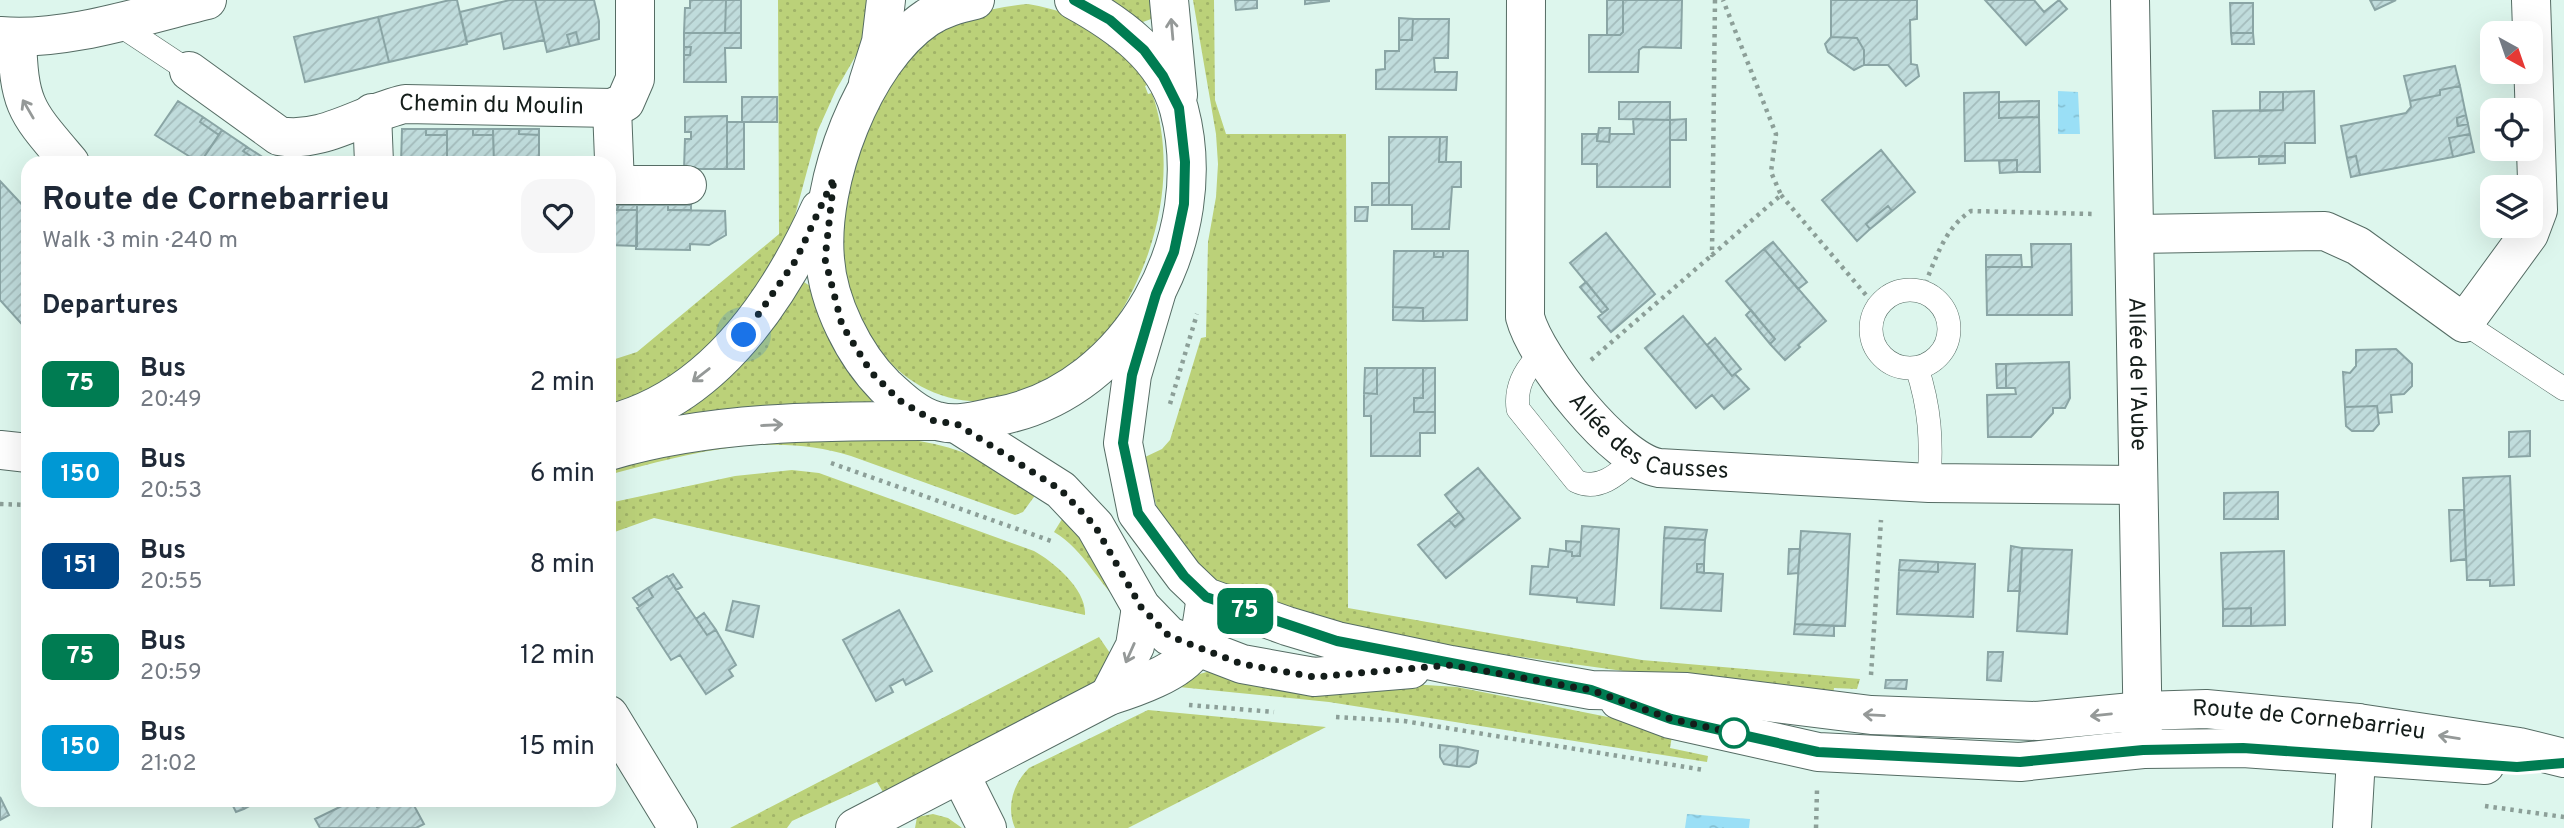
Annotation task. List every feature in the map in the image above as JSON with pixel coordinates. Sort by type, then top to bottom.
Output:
[{"type":"main road","points":[[64,156],[24,106],[8,37],[115,22],[207,0]]},
{"type":"main road","name":"Chemin du Moulin","points":[[279,136],[307,138],[372,113],[405,104],[612,108],[625,102],[635,79],[635,0]]},
{"type":"main road","points":[[616,422],[630,419],[676,394],[733,348],[755,321],[796,260],[834,178],[846,136],[863,97],[881,42],[886,0]]},
{"type":"main road","points":[[1074,0],[1110,20],[1144,50],[1163,76],[1179,108]]},
{"type":"main road","points":[[616,449],[652,439],[716,428],[831,421],[946,423],[1017,413],[1066,393],[1122,344],[1156,294],[1174,252],[1184,204],[1185,162],[1169,0]]},
{"type":"main road","name":"Allée des Causses","points":[[1526,0],[1525,317],[1552,369],[1616,445],[1634,460],[1659,468],[1884,481],[2138,485]]},
{"type":"main road","name":"Allée de l'Aube","points":[[2130,0],[2143,750]]},
{"type":"main road","points":[[2135,225],[2325,231],[2358,246],[2463,323],[2529,234],[2538,210],[2531,0]]},
{"type":"main road","points":[[863,97],[882,65],[906,36],[960,2]]},
{"type":"main road","points":[[189,71],[305,156]]},
{"type":"main road","name":"Chemin du Moulin","points":[[612,108],[614,156]]},
{"type":"main road","name":"Chemin du Moulin","points":[[372,113],[374,156]]},
{"type":"main road","name":"Route de Cornebarrieu","points":[[834,178],[825,259],[842,325],[871,372],[899,400],[946,423],[1061,490],[1095,526],[1141,607],[1169,636],[1242,664],[1314,677],[1451,665]]},
{"type":"main road","name":"Chemin du Moulin","points":[[616,185],[687,186]]},
{"type":"main road","name":"Route de Cornebarrieu","points":[[1156,294],[1132,375],[1123,443],[1138,513],[1178,568],[1206,597],[1337,641],[1591,690],[1687,692],[1871,715],[2037,722],[2143,710],[2206,709],[2356,740],[2517,767],[2564,761]]},
{"type":"main road","points":[[0,450],[21,452]]},
{"type":"main road","points":[[0,474],[21,476]]},
{"type":"main road","points":[[855,828],[1109,696],[1145,684],[1186,659],[1195,648],[1206,597]]},
{"type":"main road","points":[[1109,696],[1135,646],[1141,607]]},
{"type":"main road","name":"Route de Cornebarrieu","points":[[1591,690],[1671,719],[1818,752],[2020,762],[2143,750],[2243,748],[2356,740]]},
{"type":"main road","points":[[616,726],[678,828]]},
{"type":"main road","points":[[2352,828],[2356,740]]},
{"type":"main road","points":[[960,774],[987,828]]},
{"type":"lane","points":[[115,22],[189,71]]},
{"type":"lane","points":[[1905,290],[1922,291],[1940,302],[1950,321],[1948,342],[1937,359],[1917,368],[1902,368],[1888,362],[1877,352],[1871,337],[1871,322],[1877,308],[1889,296],[1905,290]]},
{"type":"lane","points":[[2463,323],[2564,389]]},
{"type":"lane","points":[[1552,369],[1530,364],[1516,397],[1518,409],[1576,481],[1583,485],[1600,483],[1634,460]]},
{"type":"lane","points":[[1917,368],[1930,418],[1932,440],[1929,482]]},
{"type":"path","points":[[1712,255],[1715,0]]},
{"type":"path","points":[[1723,0],[1776,134],[1771,172],[1781,195],[1877,308]]},
{"type":"path","points":[[1552,369],[1712,255],[1781,195]]},
{"type":"path","points":[[1922,291],[1947,234],[1959,219],[1971,211],[2135,225]]},
{"type":"path","points":[[1167,414],[1198,314]]},
{"type":"path","points":[[820,460],[877,477],[1036,535]]},
{"type":"path","points":[[1871,679],[1884,481]]},
{"type":"path","points":[[0,504],[21,505]]},
{"type":"green space","points":[[778,0],[875,0],[866,38],[836,90],[818,130],[789,238],[760,290],[693,365],[616,407],[616,359],[637,352],[779,234]]},
{"type":"green space","points":[[1109,0],[1153,0],[1154,18],[1140,23]]},
{"type":"green space","points":[[1193,0],[1214,0],[1215,100],[1226,134],[1346,134],[1348,608],[1642,660],[1860,679],[1857,689],[1834,688],[1832,700],[1363,635],[1211,579],[1159,515],[1143,458],[1162,449],[1170,440],[1201,338],[1206,337],[1208,242],[1216,197],[1218,164],[1216,134]]},
{"type":"green space","points":[[1028,4],[1067,14],[1098,30],[1135,68],[1147,85],[1148,94],[1152,93],[1162,133],[1164,174],[1159,214],[1148,254],[1134,288],[1116,320],[1080,363],[1057,379],[996,399],[954,399],[924,388],[898,370],[877,347],[852,312],[843,279],[844,192],[883,97],[912,54],[930,38],[974,15]]},
{"type":"green space","points":[[804,282],[813,288],[872,398],[871,402],[680,417],[678,414],[799,283]]},
{"type":"green space","points":[[885,437],[937,445],[972,456],[1039,490],[1023,512],[1015,515],[851,456],[821,448],[790,445],[729,448],[616,473],[616,462],[753,438]]},
{"type":"green space","points":[[792,470],[819,473],[1034,551],[1068,578],[1081,596],[1085,615],[654,518],[616,532],[616,502],[735,476]]},
{"type":"green space","points":[[1067,511],[1125,607],[1074,548],[1054,532]]},
{"type":"green space","points":[[1099,637],[1114,659],[1095,684],[1079,694],[883,792],[877,782],[792,821],[787,828],[730,828]]},
{"type":"green space","points":[[1210,671],[1457,687],[1673,730],[1670,748],[1708,756],[1707,762],[1329,702],[1179,687],[1179,680]]},
{"type":"green space","points":[[1148,710],[1326,727],[1128,828],[1015,828],[1011,804],[1015,788],[1029,768]]},
{"type":"green space","points":[[933,814],[948,818],[962,828],[915,828],[917,817]]},
{"type":"water","points":[[2058,91],[2078,92],[2080,134],[2058,134]]},
{"type":"water","points":[[1687,814],[1750,819],[1749,828],[1685,828]]},
{"type":"building","points":[[457,0],[467,44],[389,62],[378,17]]},
{"type":"building","points":[[510,0],[535,0],[544,40],[504,49],[501,33],[467,42],[460,12]]},
{"type":"building","points":[[535,0],[594,0],[599,21],[599,39],[579,44],[576,32],[567,35],[570,46],[547,52]]},
{"type":"building","points":[[690,0],[726,0],[725,33],[684,33],[685,8],[690,8]]},
{"type":"building","points":[[726,0],[741,0],[741,33],[725,33]]},
{"type":"building","points":[[1235,0],[1257,0],[1257,8],[1236,10]]},
{"type":"building","points":[[1305,0],[1329,0],[1329,1],[1305,4]]},
{"type":"building","points":[[1607,0],[1623,0],[1623,32],[1620,35],[1607,35]]},
{"type":"building","points":[[1623,0],[1682,0],[1681,48],[1643,47],[1639,50],[1638,72],[1589,72],[1589,35],[1620,35],[1623,32]]},
{"type":"building","points":[[1831,0],[1917,0],[1917,19],[1910,20],[1911,64],[1917,65],[1919,76],[1906,86],[1888,65],[1864,65],[1864,50],[1857,38],[1831,37]]},
{"type":"building","points":[[1985,0],[2034,0],[2044,12],[2059,0],[2067,9],[2026,45]]},
{"type":"building","points":[[2370,0],[2396,0],[2375,10]]},
{"type":"building","points":[[2230,3],[2253,3],[2253,33],[2231,33]]},
{"type":"building","points":[[378,17],[389,62],[305,82],[294,37]]},
{"type":"building","points":[[1399,18],[1413,19],[1412,40],[1399,40]]},
{"type":"building","points":[[1413,19],[1449,19],[1448,58],[1434,58],[1435,72],[1457,72],[1456,90],[1376,89],[1376,70],[1385,69],[1385,51],[1399,51],[1399,40],[1412,40]]},
{"type":"building","points":[[576,32],[579,44],[570,46],[567,35]]},
{"type":"building","points":[[684,33],[741,33],[741,48],[725,48],[726,82],[684,82],[684,55],[690,55],[691,47],[684,47]]},
{"type":"building","points":[[2231,33],[2253,33],[2254,44],[2232,44]]},
{"type":"building","points":[[1831,37],[1857,38],[1864,50],[1864,65],[1854,70],[1828,52],[1825,44]]},
{"type":"building","points":[[684,47],[691,47],[690,55],[684,55]]},
{"type":"building","points":[[2455,66],[2460,86],[2440,90],[2440,95],[2410,101],[2404,76]]},
{"type":"building","points":[[2460,86],[2466,115],[2457,118],[2457,122],[2458,126],[2468,124],[2470,134],[2449,138],[2453,157],[2360,175],[2356,156],[2347,158],[2341,126],[2406,113],[2411,107],[2410,101],[2440,95],[2440,90]]},
{"type":"building","points":[[2314,91],[2315,143],[2285,143],[2285,156],[2215,158],[2213,111],[2283,110],[2283,92]]},
{"type":"building","points":[[1999,92],[1999,118],[2039,117],[2040,172],[2017,172],[2017,160],[1965,161],[1964,93]]},
{"type":"building","points":[[2260,92],[2283,92],[2283,110],[2260,111]]},
{"type":"building","points":[[742,97],[777,97],[777,122],[742,122]]},
{"type":"building","points":[[178,101],[203,117],[200,122],[219,135],[205,156],[189,156],[155,135]]},
{"type":"building","points":[[2039,101],[2039,117],[1999,118],[1999,102]]},
{"type":"building","points":[[1619,102],[1670,102],[1670,120],[1619,119]]},
{"type":"building","points":[[2466,115],[2468,124],[2458,126],[2457,118]]},
{"type":"building","points":[[727,116],[727,169],[684,169],[685,139],[691,139],[691,132],[685,132],[685,117]]},
{"type":"building","points":[[203,117],[222,130],[219,135],[200,122]]},
{"type":"building","points":[[1633,119],[1670,120],[1670,187],[1597,187],[1597,164],[1582,164],[1582,134],[1597,134],[1597,141],[1609,142],[1610,134],[1634,134]]},
{"type":"building","points":[[1686,119],[1686,140],[1670,140],[1670,120]]},
{"type":"building","points":[[727,122],[744,122],[744,169],[727,169]]},
{"type":"building","points":[[1599,128],[1610,128],[1609,142],[1597,141]]},
{"type":"building","points":[[402,129],[426,129],[426,135],[447,135],[447,156],[401,156]]},
{"type":"building","points":[[426,129],[447,129],[447,135],[426,135]]},
{"type":"building","points":[[447,129],[473,129],[473,135],[493,135],[494,156],[447,156]]},
{"type":"building","points":[[473,129],[493,129],[493,135],[473,135]]},
{"type":"building","points":[[493,129],[519,129],[519,134],[539,135],[539,156],[494,156]]},
{"type":"building","points":[[519,129],[539,129],[539,135],[519,134]]},
{"type":"building","points":[[222,130],[247,147],[243,151],[250,156],[205,156]]},
{"type":"building","points":[[2470,134],[2474,152],[2453,157],[2449,138]]},
{"type":"building","points":[[1389,137],[1440,137],[1439,162],[1461,162],[1461,187],[1452,187],[1449,229],[1412,229],[1412,205],[1389,205]]},
{"type":"building","points":[[1440,137],[1447,137],[1446,162],[1439,162]]},
{"type":"building","points":[[247,147],[261,156],[250,156],[243,151]]},
{"type":"building","points":[[1881,150],[1915,192],[1892,211],[1888,206],[1866,224],[1870,229],[1857,241],[1822,200]]},
{"type":"building","points":[[2259,156],[2285,156],[2285,163],[2259,164]]},
{"type":"building","points":[[2356,156],[2360,175],[2351,177],[2347,158]]},
{"type":"building","points":[[2017,160],[2017,172],[2000,173],[1999,161]]},
{"type":"building","points":[[0,181],[21,204],[21,323],[0,300]]},
{"type":"building","points":[[1372,183],[1389,183],[1389,205],[1372,205]]},
{"type":"building","points":[[616,205],[617,210],[637,210],[637,246],[616,245]]},
{"type":"building","points":[[619,205],[637,205],[637,210],[617,210]]},
{"type":"building","points":[[637,205],[668,205],[668,210],[725,211],[726,235],[709,245],[690,244],[690,250],[636,249]]},
{"type":"building","points":[[668,205],[691,205],[691,210],[668,210]]},
{"type":"building","points":[[1888,206],[1892,211],[1870,229],[1866,224]]},
{"type":"building","points":[[1355,207],[1368,207],[1367,221],[1355,221]]},
{"type":"building","points":[[1606,233],[1655,294],[1611,332],[1598,317],[1608,309],[1570,263]]},
{"type":"building","points":[[1773,242],[1807,282],[1798,289],[1764,249]]},
{"type":"building","points":[[2031,244],[2071,244],[2072,315],[1987,315],[1986,267],[2032,267]]},
{"type":"building","points":[[1764,249],[1826,321],[1785,360],[1770,344],[1775,339],[1726,281]]},
{"type":"building","points":[[1394,251],[1434,251],[1434,257],[1443,257],[1443,251],[1468,251],[1467,320],[1423,321],[1423,308],[1393,307]]},
{"type":"building","points":[[1434,251],[1443,251],[1443,257],[1434,257]]},
{"type":"building","points":[[1986,255],[2021,255],[2022,267],[1986,267]]},
{"type":"building","points":[[1586,282],[1608,309],[1602,313],[1580,287]]},
{"type":"building","points":[[1393,307],[1423,308],[1423,321],[1393,320]]},
{"type":"building","points":[[1751,310],[1775,339],[1770,344],[1746,315]]},
{"type":"building","points":[[1683,316],[1732,376],[1735,374],[1749,389],[1724,409],[1712,395],[1696,408],[1645,348]]},
{"type":"building","points":[[1715,338],[1741,369],[1732,376],[1707,345]]},
{"type":"building","points":[[2396,349],[2412,364],[2412,386],[2404,394],[2391,395],[2392,412],[2378,413],[2377,406],[2345,407],[2343,372],[2350,373],[2356,366],[2356,350]]},
{"type":"building","points":[[2069,362],[2070,398],[2065,408],[2053,408],[2053,413],[2031,437],[1988,437],[1987,395],[2016,394],[2015,388],[2006,388],[2006,364]]},
{"type":"building","points":[[1996,364],[2006,364],[2006,388],[1997,388]]},
{"type":"building","points":[[1365,368],[1377,368],[1377,394],[1364,393]]},
{"type":"building","points":[[1377,368],[1423,368],[1423,398],[1414,398],[1414,412],[1435,412],[1435,433],[1420,433],[1420,456],[1371,456],[1371,416],[1364,416],[1364,393],[1377,394]]},
{"type":"building","points":[[1423,368],[1435,368],[1435,412],[1414,412],[1414,398],[1423,398]]},
{"type":"building","points":[[2377,406],[2379,424],[2373,431],[2352,431],[2346,426],[2345,407]]},
{"type":"building","points":[[2530,431],[2530,456],[2509,457],[2509,432]]},
{"type":"building","points":[[1478,468],[1520,518],[1446,578],[1418,545],[1449,520],[1455,527],[1464,519],[1445,495]]},
{"type":"building","points":[[2510,476],[2514,585],[2490,586],[2490,580],[2467,580],[2463,478]]},
{"type":"building","points":[[2278,492],[2278,519],[2224,519],[2224,493]]},
{"type":"building","points":[[2449,510],[2464,510],[2466,559],[2451,561]]},
{"type":"building","points":[[1459,512],[1464,519],[1455,527],[1449,520]]},
{"type":"building","points":[[1582,526],[1619,529],[1614,605],[1577,602],[1577,598],[1530,594],[1532,566],[1548,567],[1550,549],[1580,556]]},
{"type":"building","points":[[1665,527],[1707,530],[1705,540],[1664,538]]},
{"type":"building","points":[[1801,531],[1850,534],[1845,626],[1795,624]]},
{"type":"building","points":[[1664,538],[1705,540],[1704,564],[1697,564],[1697,572],[1723,574],[1721,611],[1661,608]]},
{"type":"building","points":[[1566,541],[1581,542],[1580,556],[1572,556],[1572,552],[1566,551]]},
{"type":"building","points":[[2011,546],[2022,548],[2020,591],[2008,591]]},
{"type":"building","points":[[2022,548],[2072,550],[2067,634],[2017,631]]},
{"type":"building","points":[[1789,549],[1800,549],[1798,573],[1788,574]]},
{"type":"building","points":[[2284,551],[2285,625],[2251,626],[2251,608],[2223,609],[2221,553]]},
{"type":"building","points":[[1900,560],[1938,562],[1938,572],[1899,570]]},
{"type":"building","points":[[1938,562],[1975,564],[1973,617],[1897,614],[1899,570],[1938,572]]},
{"type":"building","points":[[1697,564],[1704,564],[1704,573],[1697,572]]},
{"type":"building","points":[[673,574],[682,587],[676,590],[668,577]]},
{"type":"building","points":[[667,576],[707,635],[716,630],[736,665],[729,670],[733,676],[706,694],[680,655],[671,660],[637,608],[653,597],[648,588]]},
{"type":"building","points":[[648,588],[653,597],[639,606],[633,598]]},
{"type":"building","points":[[733,601],[759,606],[753,637],[726,630]]},
{"type":"building","points":[[2251,608],[2251,626],[2223,626],[2223,609]]},
{"type":"building","points":[[899,610],[932,671],[906,685],[903,679],[890,686],[893,692],[876,701],[843,640]]},
{"type":"building","points":[[704,613],[716,630],[707,635],[696,619]]},
{"type":"building","points":[[1795,624],[1834,626],[1834,636],[1794,634]]},
{"type":"building","points":[[1988,652],[2003,652],[2001,681],[1987,680]]},
{"type":"building","points":[[1886,680],[1907,680],[1906,689],[1885,688]]},
{"type":"building","points":[[1440,745],[1458,747],[1457,766],[1444,764],[1440,757]]},
{"type":"building","points":[[1458,747],[1478,751],[1476,763],[1469,767],[1457,766]]},
{"type":"building","points":[[0,797],[9,815],[0,820]]},
{"type":"building","points":[[234,807],[244,809],[236,812]]},
{"type":"building","points":[[340,807],[415,807],[424,824],[416,828],[320,828],[315,819]]},
{"type":"bus line","name":"75","points":[[1074,0],[1110,20],[1144,50],[1163,76],[1179,108],[1185,162],[1184,204],[1174,252],[1156,294],[1132,375],[1123,443],[1138,513],[1184,576],[1206,597],[1337,641],[1591,690],[1671,719],[1818,752],[2020,762],[2143,750],[2243,748],[2517,767],[2564,763]]},
{"type":"route","points":[[744,335],[796,260],[834,178],[827,220],[825,259],[842,325],[871,372],[899,400],[934,421],[957,424],[1061,490],[1095,526],[1141,607],[1153,623],[1169,636],[1242,664],[1314,677],[1451,665],[1591,690],[1671,719],[1734,733]]}]
